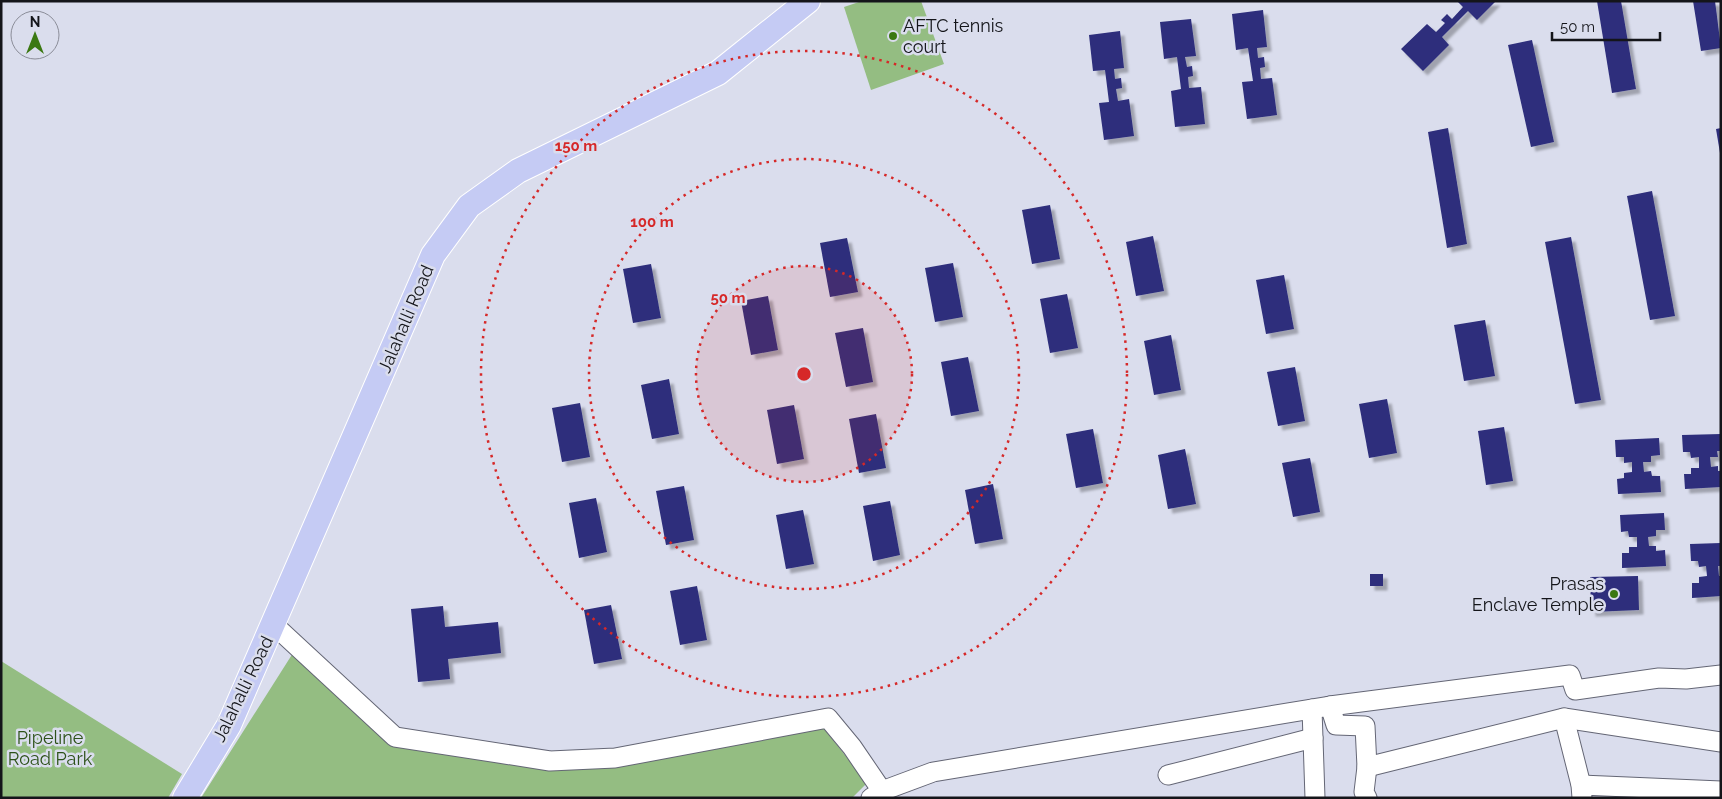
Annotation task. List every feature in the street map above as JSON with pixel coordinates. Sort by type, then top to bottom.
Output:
[{"type":"main road","name":"Jalahalli Road","points":[[185,798],[229,725],[433,255],[469,206],[518,171],[718,73],[808,1]]},
{"type":"street","points":[[274,625],[395,737],[550,761],[615,758],[828,718],[852,747],[877,794],[933,772],[1330,706],[1570,675],[1576,690],[1583,721]]},
{"type":"street","points":[[1576,690],[1659,678],[1686,679],[1721,675]]},
{"type":"street","points":[[1330,706],[1336,725],[1365,726],[1367,768],[1364,792],[1367,798]]},
{"type":"street","points":[[1312,709],[1315,798]]},
{"type":"street","points":[[1367,768],[1564,718],[1721,742]]},
{"type":"street","points":[[1564,718],[1582,791],[1674,793],[1721,791]]},
{"type":"street","points":[[1168,775],[1313,738]]},
{"type":"green space","name":"AFTC tennis court","points":[[862,1],[921,1],[944,64],[871,90],[844,7]]},
{"type":"green space","points":[[293,653],[388,742],[551,766],[822,726],[867,783],[852,798],[201,798]]},
{"type":"green space","name":"Pipeline Road Park","points":[[1,661],[182,774],[168,798],[1,798]]},
{"type":"building","points":[[1457,1],[1496,1],[1477,20],[1468,11],[1442,37],[1449,45],[1423,71],[1401,49],[1427,24],[1436,32],[1445,23],[1441,20],[1447,14],[1452,19],[1463,7]]},
{"type":"building","points":[[1597,1],[1621,1],[1636,89],[1612,93]]},
{"type":"building","points":[[1693,1],[1715,1],[1721,48],[1701,51]]},
{"type":"building","points":[[1263,10],[1267,47],[1257,48],[1258,58],[1264,57],[1265,67],[1260,68],[1261,79],[1272,78],[1277,115],[1247,119],[1242,82],[1253,81],[1248,48],[1236,50],[1232,14]]},
{"type":"building","points":[[1191,19],[1196,56],[1185,57],[1187,67],[1192,66],[1193,76],[1188,77],[1189,88],[1201,87],[1205,124],[1175,127],[1171,91],[1181,89],[1177,57],[1164,59],[1160,22]]},
{"type":"building","points":[[1120,31],[1124,68],[1114,69],[1115,79],[1121,78],[1122,88],[1116,89],[1118,101],[1129,99],[1134,136],[1104,140],[1099,103],[1109,102],[1105,70],[1093,71],[1089,35]]},
{"type":"building","points":[[1532,40],[1554,142],[1531,147],[1508,45]]},
{"type":"building","points":[[1448,128],[1467,244],[1447,248],[1428,132]]},
{"type":"building","points":[[1721,128],[1721,153],[1720,153],[1716,129]]},
{"type":"building","points":[[1652,191],[1675,316],[1650,320],[1627,196]]},
{"type":"building","points":[[1050,205],[1060,259],[1032,264],[1022,210]]},
{"type":"building","points":[[1153,236],[1164,291],[1136,296],[1126,242]]},
{"type":"building","points":[[1571,237],[1601,400],[1575,404],[1545,242]]},
{"type":"building","points":[[847,238],[858,292],[830,297],[820,243]]},
{"type":"building","points":[[953,263],[963,317],[935,322],[925,268]]},
{"type":"building","points":[[651,264],[661,318],[633,323],[623,269]]},
{"type":"building","points":[[1284,275],[1294,329],[1266,334],[1256,280]]},
{"type":"building","points":[[1067,294],[1078,348],[1050,353],[1040,299]]},
{"type":"building","points":[[768,296],[778,350],[751,355],[741,301]]},
{"type":"building","points":[[1485,320],[1495,376],[1464,381],[1454,325]]},
{"type":"building","points":[[863,328],[873,382],[846,387],[835,333]]},
{"type":"building","points":[[1171,335],[1181,390],[1154,395],[1144,341]]},
{"type":"building","points":[[968,357],[979,411],[951,416],[941,362]]},
{"type":"building","points":[[1295,367],[1305,421],[1278,426],[1267,372]]},
{"type":"building","points":[[669,379],[679,434],[652,439],[641,385]]},
{"type":"building","points":[[1387,399],[1397,453],[1369,458],[1359,404]]},
{"type":"building","points":[[580,403],[590,457],[562,462],[552,408]]},
{"type":"building","points":[[794,405],[804,459],[777,464],[767,410]]},
{"type":"building","points":[[876,414],[886,468],[859,473],[849,419]]},
{"type":"building","points":[[1504,427],[1513,481],[1486,485],[1478,431]]},
{"type":"building","points":[[1093,429],[1103,483],[1076,488],[1066,434]]},
{"type":"building","points":[[1721,434],[1721,451],[1717,451],[1718,457],[1710,457],[1711,467],[1718,466],[1718,471],[1721,471],[1721,487],[1685,489],[1684,474],[1691,474],[1691,468],[1699,468],[1699,457],[1691,458],[1690,452],[1683,452],[1682,435]]},
{"type":"building","points":[[1659,438],[1660,455],[1651,456],[1651,462],[1643,462],[1644,472],[1651,471],[1652,476],[1660,476],[1661,492],[1618,494],[1617,479],[1624,478],[1624,473],[1632,472],[1632,462],[1624,463],[1624,457],[1616,457],[1615,440]]},
{"type":"building","points":[[1185,449],[1196,504],[1168,509],[1158,455]]},
{"type":"building","points":[[1310,458],[1320,512],[1293,517],[1282,463]]},
{"type":"building","points":[[993,484],[1003,539],[975,544],[965,490]]},
{"type":"building","points":[[684,486],[694,540],[666,545],[656,491]]},
{"type":"building","points":[[596,498],[607,552],[579,558],[569,503]]},
{"type":"building","points":[[890,501],[900,555],[873,561],[863,506]]},
{"type":"building","points":[[803,510],[814,564],[786,569],[776,515]]},
{"type":"building","points":[[1664,513],[1665,530],[1656,530],[1656,536],[1648,537],[1649,546],[1656,546],[1656,551],[1665,550],[1666,566],[1622,568],[1622,553],[1629,553],[1629,547],[1637,547],[1637,537],[1629,537],[1628,531],[1621,532],[1620,515]]},
{"type":"building","points":[[1721,543],[1721,566],[1718,566],[1719,576],[1721,576],[1721,596],[1692,598],[1692,583],[1699,583],[1699,577],[1707,576],[1706,566],[1699,567],[1698,561],[1691,561],[1690,544]]},
{"type":"building","points":[[1370,574],[1383,574],[1383,586],[1370,586]]},
{"type":"building","name":"Prasas Enclave Temple","points":[[1638,576],[1639,610],[1591,612],[1590,577]]},
{"type":"building","points":[[697,586],[707,640],[680,645],[670,591]]},
{"type":"building","points":[[611,605],[622,659],[594,664],[584,610]]},
{"type":"building","points":[[443,606],[445,627],[498,622],[501,653],[448,659],[450,679],[418,682],[411,609]]},
{"type":"place","name":"AFTC tennis court","points":[[893,36]]},
{"type":"place","name":"Prasas Enclave Temple","points":[[1614,594]]}]
